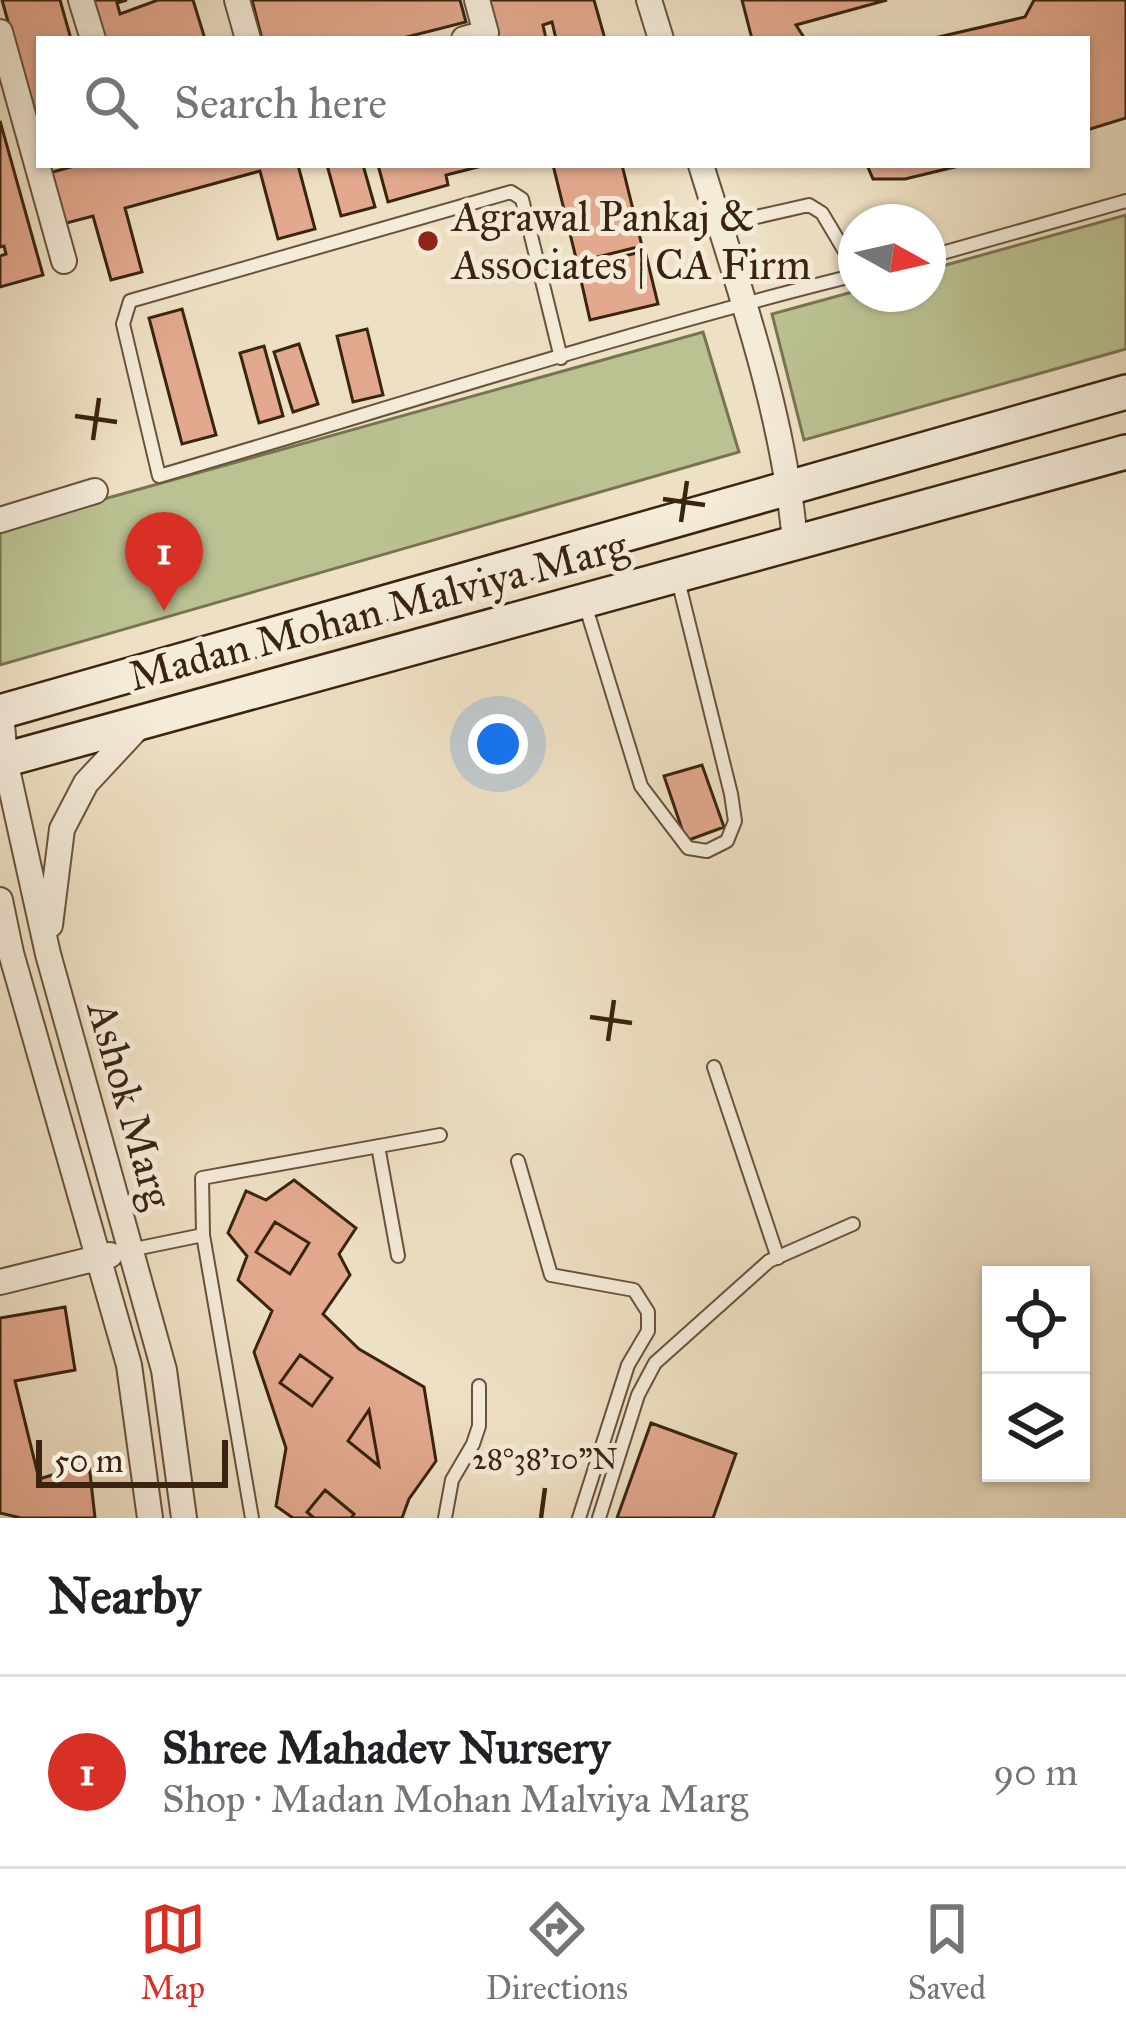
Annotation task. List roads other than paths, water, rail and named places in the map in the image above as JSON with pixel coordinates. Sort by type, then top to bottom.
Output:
[{"type":"main road","name":"Madan Mohan Malviya Marg","points":[[1,712],[1126,392]]},
{"type":"main road","name":"Madan Mohan Malviya Marg","points":[[2,760],[1126,452]]},
{"type":"street","points":[[81,0],[92,36]]},
{"type":"street","points":[[237,0],[247,36]]},
{"type":"street","points":[[475,36],[486,33],[477,0]]},
{"type":"street","points":[[649,0],[660,36]]},
{"type":"street","points":[[0,32],[36,161]]},
{"type":"street","points":[[38,168],[64,262]]},
{"type":"street","points":[[702,168],[744,303],[790,486],[795,542]]},
{"type":"street","points":[[0,520],[95,491]]},
{"type":"street","name":"Ashok Marg","points":[[1,712],[2,760],[48,954],[164,1370],[184,1518]]},
{"type":"street","points":[[48,954],[62,830],[86,783],[142,722]]},
{"type":"street","name":"Ashok Marg","points":[[0,900],[6,947],[129,1365],[150,1518]]},
{"type":"street","points":[[0,1282],[130,1250]]},
{"type":"lane","points":[[561,358],[522,200],[511,192],[130,301],[123,324],[159,476],[838,277]]},
{"type":"lane","points":[[946,252],[1126,201]]},
{"type":"lane","points":[[720,225],[808,205],[822,213],[838,241]]},
{"type":"lane","points":[[584,601],[641,786],[688,848],[706,851],[727,841],[735,821],[721,745],[677,575]]},
{"type":"lane","points":[[714,1067],[778,1258]]},
{"type":"lane","points":[[252,1518],[203,1235],[202,1178],[440,1135]]},
{"type":"lane","points":[[379,1146],[398,1256]]},
{"type":"lane","points":[[518,1161],[551,1275],[634,1290],[648,1312],[648,1331],[628,1365],[578,1518]]},
{"type":"lane","points":[[599,1518],[638,1394],[655,1363],[778,1258],[853,1224]]},
{"type":"lane","points":[[130,1250],[203,1235]]},
{"type":"lane","points":[[445,1518],[452,1480],[479,1426],[479,1386]]},
{"type":"place","name":"Agrawal Pankaj & Associates | CA Firm","points":[[428,241]]},
{"type":"place","name":"Shree Mahadev Nursery","points":[[164,611]]}]
